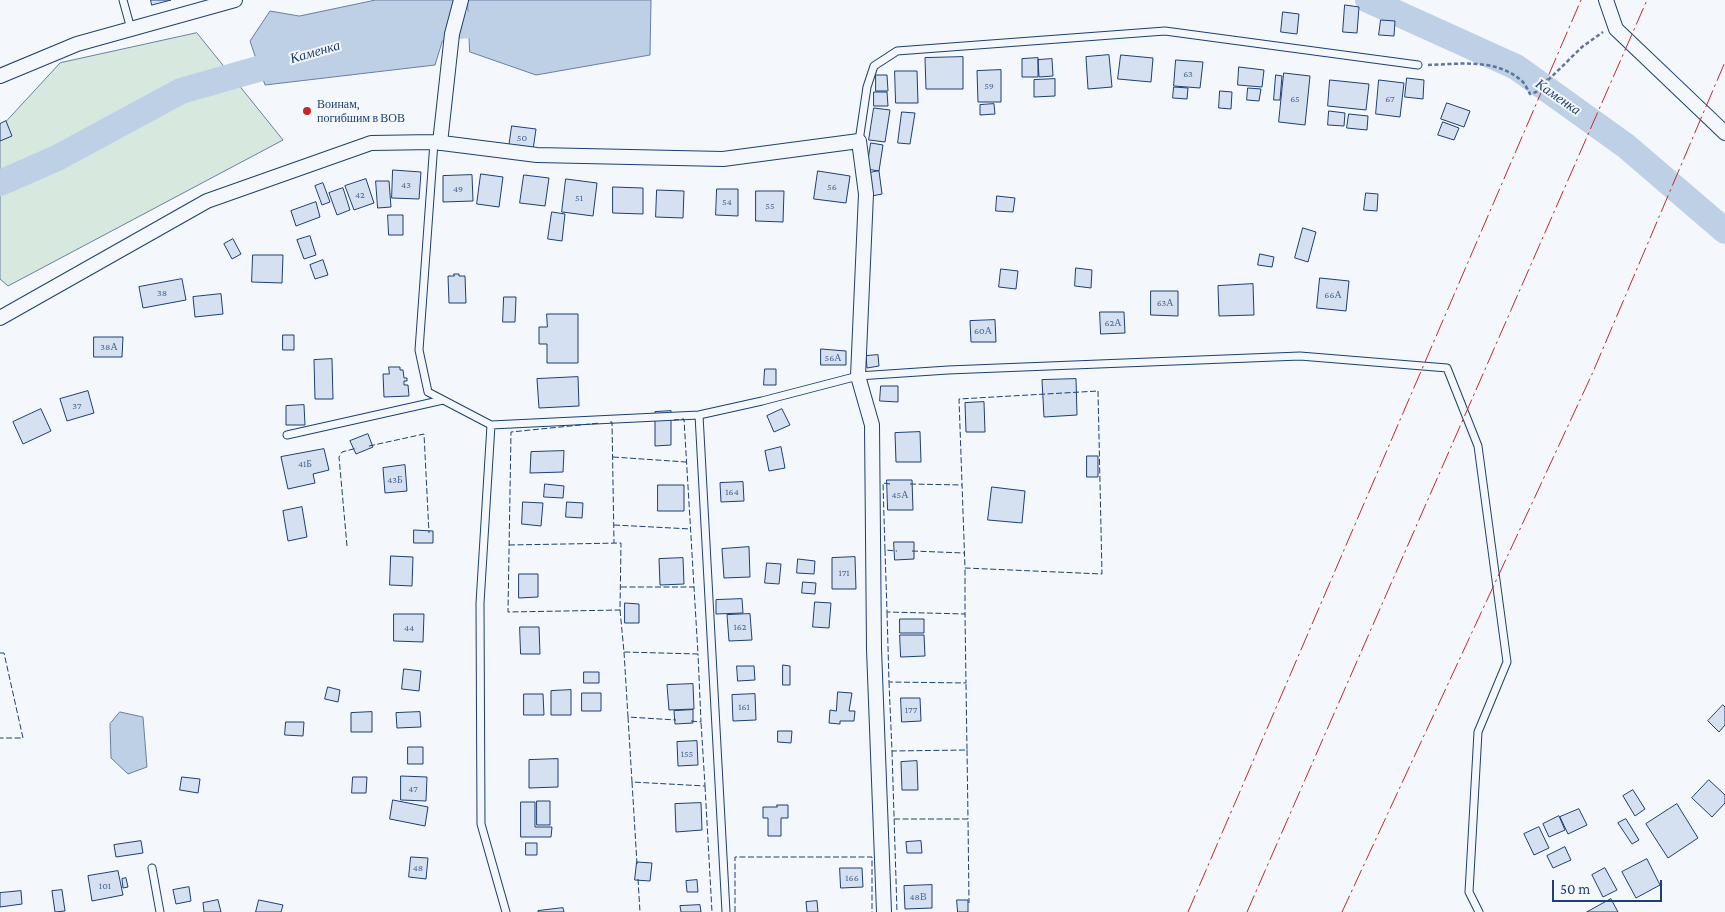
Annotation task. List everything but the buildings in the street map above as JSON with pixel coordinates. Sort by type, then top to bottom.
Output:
[{"type":"street","points":[[0,76],[77,44],[235,0]]},
{"type":"street","points":[[1606,0],[1616,29],[1725,133]]},
{"type":"street","points":[[437,142],[452,34],[459,6]]},
{"type":"street","points":[[0,318],[207,201],[371,143],[437,142],[537,155],[723,160],[859,141],[866,194],[858,376],[872,424],[874,650],[884,912]]},
{"type":"lane","points":[[123,0],[131,29]]},
{"type":"lane","points":[[859,141],[867,87],[874,66],[897,51],[1165,31],[1418,65]]},
{"type":"lane","points":[[437,142],[419,350],[428,392],[491,426],[699,415],[858,376],[948,370],[1300,356],[1448,368],[1478,446],[1507,662],[1478,732],[1469,892],[1479,912]]},
{"type":"lane","points":[[287,435],[443,400]]},
{"type":"lane","points":[[699,415],[726,912]]},
{"type":"lane","points":[[491,426],[480,603],[481,824],[506,912]]},
{"type":"lane","points":[[152,868],[160,912]]},
{"type":"path","points":[[1418,65],[1477,63],[1500,68],[1523,82],[1530,94],[1538,90],[1597,35],[1616,29]]},
{"type":"shaded area","points":[[197,33],[283,140],[8,286],[0,279],[0,128],[60,63]]},
{"type":"water","points":[[376,0],[455,0],[435,65],[265,85],[250,41],[270,11],[299,16]]},
{"type":"water","points":[[468,0],[651,0],[650,55],[536,75],[470,52]]},
{"type":"water","points":[[120,712],[143,717],[147,767],[128,774],[111,758],[110,724]]},
{"type":"waterway","name":"Каменка","points":[[1368,0],[1516,67],[1626,146],[1725,231]]},
{"type":"waterway","name":"Каменка","points":[[425,29],[503,22]]},
{"type":"waterway","name":"Каменка","points":[[0,183],[57,158],[181,91],[293,59]]},
{"type":"fence","points":[[1098,391],[1102,574],[965,568],[959,399],[1098,391]]},
{"type":"fence","points":[[621,587],[694,587],[684,419],[674,420]]},
{"type":"fence","points":[[610,422],[612,422],[614,543]]},
{"type":"fence","points":[[509,545],[621,543],[620,610],[508,612],[511,432],[600,423]]},
{"type":"fence","points":[[369,446],[424,434],[429,533]]},
{"type":"fence","points":[[347,546],[339,457],[342,452],[357,448]]},
{"type":"fence","points":[[613,457],[686,462]]},
{"type":"fence","points":[[890,484],[883,483],[885,550],[897,551]]},
{"type":"fence","points":[[910,484],[962,485]]},
{"type":"fence","points":[[614,525],[691,529]]},
{"type":"fence","points":[[885,550],[887,612],[965,614],[965,568]]},
{"type":"fence","points":[[912,551],[964,553]]},
{"type":"fence","points":[[620,610],[624,652],[698,654],[694,587]]},
{"type":"fence","points":[[887,612],[889,682],[966,683],[965,614]]},
{"type":"fence","points":[[624,652],[628,717],[676,720]]},
{"type":"fence","points":[[0,653],[4,653],[23,738],[0,738]]},
{"type":"fence","points":[[691,721],[701,722],[698,654]]},
{"type":"fence","points":[[889,682],[892,751],[967,750],[966,683]]},
{"type":"fence","points":[[628,717],[632,782],[705,786],[701,722]]},
{"type":"fence","points":[[967,750],[968,819]]},
{"type":"fence","points":[[892,751],[897,912]]},
{"type":"fence","points":[[632,782],[637,864]]},
{"type":"fence","points":[[705,786],[712,912]]},
{"type":"fence","points":[[894,819],[968,819],[969,903]]},
{"type":"fence","points":[[735,912],[735,857],[872,857],[872,912]]},
{"type":"fence","points":[[638,879],[640,912]]},
{"type":"power","points":[[1188,912],[1581,0]]},
{"type":"power","points":[[1247,912],[1647,0]]},
{"type":"power","points":[[1342,912],[1593,372],[1725,62]]},
{"type":"place","name":"Воинам, погибшим в ВОВ","points":[[307,111]]}]
